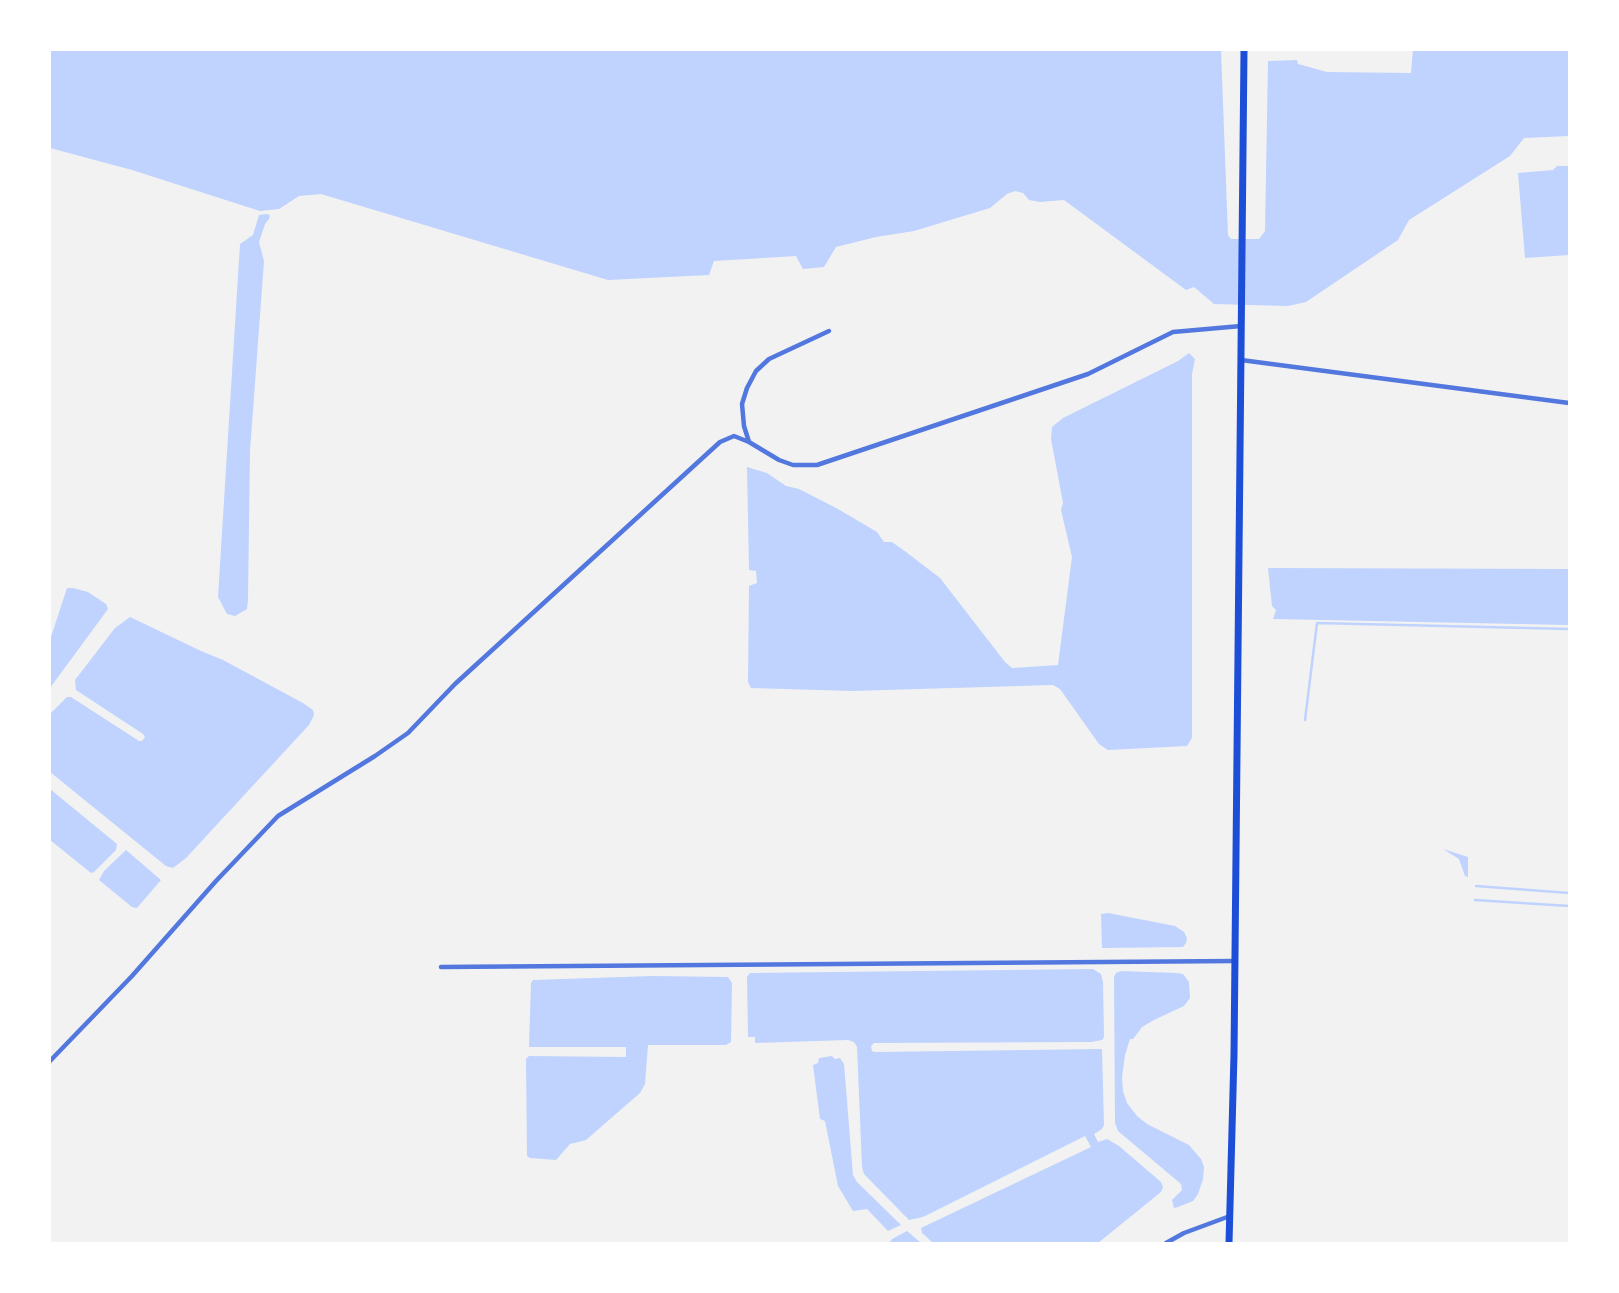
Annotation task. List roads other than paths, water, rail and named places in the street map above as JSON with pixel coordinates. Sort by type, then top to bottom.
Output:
[{"type":"main road","points":[[1229,1243],[1235,961],[1239,360],[1242,306],[1244,50]]},
{"type":"street","points":[[50,1061],[132,976],[216,881],[278,816],[375,756],[408,733],[455,684],[720,442],[734,436],[749,442],[779,460],[793,465],[817,465],[1088,374],[1174,332],[1241,326]]},
{"type":"street","points":[[749,442],[744,426],[742,404],[746,388],[756,371],[769,359],[829,331]]},
{"type":"street","points":[[1239,360],[1569,403]]},
{"type":"street","points":[[441,967],[1235,961]]},
{"type":"street","points":[[1166,1243],[1184,1233],[1230,1216]]},
{"type":"water","points":[[50,50],[1221,50],[1228,235],[1231,239],[1259,239],[1265,231],[1268,61],[1297,60],[1298,64],[1327,72],[1411,73],[1413,50],[1569,50],[1569,136],[1524,138],[1510,156],[1409,220],[1398,240],[1306,302],[1288,306],[1214,304],[1194,287],[1186,290],[1064,200],[1040,202],[1029,200],[1023,193],[1015,191],[1007,194],[990,208],[914,231],[876,237],[836,247],[824,267],[803,269],[796,256],[714,261],[709,275],[608,280],[321,194],[299,196],[279,209],[260,211],[132,170],[50,148]]},
{"type":"water","points":[[1557,166],[1569,166],[1569,255],[1525,258],[1518,173],[1553,170]]},
{"type":"water","points":[[259,215],[270,215],[269,219],[265,224],[259,242],[264,261],[250,451],[248,600],[247,609],[235,616],[227,614],[218,597],[240,244],[253,235]]},
{"type":"water","points":[[1189,353],[1195,359],[1192,374],[1192,738],[1187,746],[1108,750],[1099,744],[1060,689],[1053,685],[852,691],[751,688],[748,682],[749,586],[757,583],[756,571],[749,570],[747,467],[767,473],[786,486],[799,489],[838,509],[877,532],[884,542],[892,542],[906,552],[940,578],[1005,662],[1012,668],[1058,665],[1072,557],[1061,510],[1063,503],[1051,439],[1052,427],[1063,418],[1178,361]]},
{"type":"water","points":[[1268,568],[1569,569],[1569,625],[1273,619],[1276,610],[1272,606]]},
{"type":"water","points":[[67,588],[88,592],[106,604],[108,609],[50,688],[50,640]]},
{"type":"water","points":[[130,617],[223,660],[303,703],[313,710],[314,715],[309,725],[186,858],[173,868],[166,866],[50,772],[50,714],[67,697],[71,697],[139,741],[142,741],[145,737],[76,690],[75,680],[115,628]]},
{"type":"water","points":[[50,789],[117,844],[116,850],[94,872],[91,873],[50,840]]},
{"type":"water","points":[[1443,849],[1468,857],[1468,877],[1465,876],[1459,859]]},
{"type":"water","points":[[126,850],[161,880],[137,908],[132,907],[99,880],[104,871]]},
{"type":"water","points":[[1108,913],[1175,926],[1184,932],[1187,938],[1186,943],[1183,947],[1102,948],[1101,914]]},
{"type":"water","points":[[1093,969],[1101,974],[1103,982],[1104,1037],[1102,1040],[1091,1042],[874,1043],[871,1046],[872,1051],[875,1052],[1102,1049],[1104,1125],[1102,1129],[1094,1134],[1098,1142],[1107,1139],[1119,1146],[1161,1182],[1163,1187],[1161,1192],[1098,1243],[933,1243],[922,1233],[921,1228],[1091,1147],[1085,1136],[923,1217],[909,1220],[864,1174],[862,1167],[857,1047],[854,1042],[848,1040],[755,1043],[755,1037],[748,1037],[747,977],[750,973]]},
{"type":"water","points":[[1121,971],[1183,974],[1189,982],[1190,998],[1184,1006],[1142,1027],[1133,1039],[1130,1039],[1125,1055],[1122,1077],[1123,1091],[1127,1103],[1137,1116],[1147,1124],[1189,1145],[1201,1159],[1204,1167],[1203,1179],[1198,1194],[1193,1201],[1174,1208],[1172,1200],[1182,1190],[1181,1184],[1118,1131],[1115,1123],[1114,977],[1116,973]]},
{"type":"water","points":[[652,976],[728,977],[732,983],[731,1042],[726,1045],[648,1045],[645,1084],[640,1093],[586,1140],[570,1144],[556,1160],[530,1158],[527,1156],[526,1059],[529,1056],[626,1057],[626,1047],[529,1047],[531,983],[533,980]]},
{"type":"water","points":[[832,1056],[835,1059],[840,1058],[844,1064],[853,1175],[857,1182],[901,1225],[888,1231],[867,1209],[853,1211],[838,1186],[825,1121],[820,1119],[813,1065],[818,1063],[819,1058]]},
{"type":"water","points":[[907,1231],[921,1243],[889,1243],[892,1239]]},
{"type":"waterway","points":[[1305,720],[1317,623],[1569,629]]},
{"type":"waterway","points":[[1476,886],[1569,893]]},
{"type":"waterway","points":[[1475,900],[1569,906]]}]
